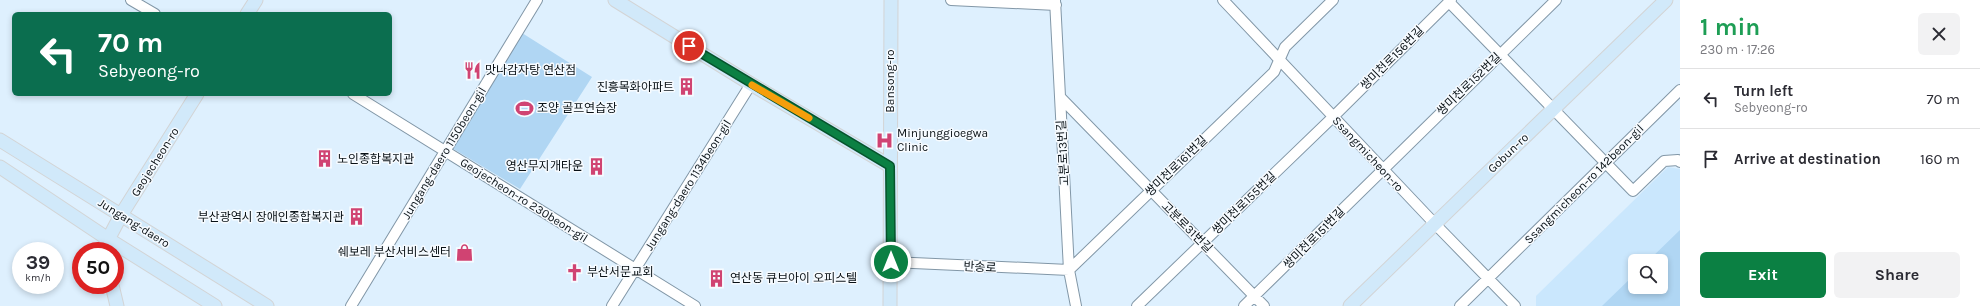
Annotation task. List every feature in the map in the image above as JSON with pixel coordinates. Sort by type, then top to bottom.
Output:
[{"type":"main road","points":[[248,12],[256,0]]},
{"type":"main road","points":[[615,0],[751,84],[890,166]]},
{"type":"main road","name":"Bansong-ro","points":[[890,306],[891,0]]},
{"type":"main road","name":"Gobun-ro","points":[[1350,306],[1666,0]]},
{"type":"main road","name":"Geojecheon-ro","points":[[106,242],[121,215],[196,96]]},
{"type":"main road","name":"Jungang-daero","points":[[0,140],[267,306]]},
{"type":"main road","points":[[0,167],[108,239],[215,306]]},
{"type":"main road","points":[[114,294],[117,306]]},
{"type":"street","points":[[131,0],[152,12]]},
{"type":"street","name":"Jungang-daero 1150beon-gil","points":[[351,306],[537,0]]},
{"type":"street","points":[[950,0],[1055,2]]},
{"type":"street","name":"Ssangmicheon-ro","points":[[1223,0],[1435,224],[1516,306]]},
{"type":"street","name":"쌍미천로161번길","points":[[1069,270],[1274,72],[1285,46],[1333,0]]},
{"type":"street","name":"쌍미천로152번길","points":[[1383,169],[1556,0]]},
{"type":"street","points":[[1450,1],[1633,191],[1664,161],[1678,160],[1680,162]]},
{"type":"street","name":"쌍미천로156번길","points":[[1333,117],[1450,1]]},
{"type":"street","name":"고분로13번길","points":[[1055,2],[1069,270],[1076,306]]},
{"type":"street","name":"Jungang-daero 1134beon-gil","points":[[612,306],[751,84]]},
{"type":"street","name":"Ssangmicheon-ro 142beon-gil","points":[[1460,306],[1680,90]]},
{"type":"street","name":"Geojecheon-ro 230beon-gil","points":[[355,96],[695,306]]},
{"type":"street","name":"고분로31번길","points":[[1060,97],[1264,306]]},
{"type":"street","name":"쌍미천로155번길","points":[[1137,306],[1333,117]]},
{"type":"street","name":"쌍미천로151번길","points":[[1244,306],[1383,169]]},
{"type":"street","name":"반송로","points":[[891,262],[1069,270]]},
{"type":"shaded area","name":"조양 골프연습장","points":[[522,33],[592,77],[520,189],[452,148]]},
{"type":"shaded area","points":[[1668,167],[1680,169],[1680,306],[1536,306],[1536,296]]},
{"type":"shaded area","points":[[1680,230],[1680,306],[1602,306],[1628,281],[1628,294],[1668,294],[1668,254],[1655,254]]},
{"type":"slow traffic","points":[[752,85],[809,118]]},
{"type":"place","name":"맛나감자탕 연산점","points":[[472,70]]},
{"type":"place","name":"진흥목화아파트","points":[[687,87]]},
{"type":"place","name":"조양 골프연습장","points":[[524,108]]},
{"type":"place","name":"Minjunggioegwa Clinic","points":[[884,140]]},
{"type":"place","name":"노인종합복지관","points":[[324,159]]},
{"type":"place","name":"영산무지개타운","points":[[596,166]]},
{"type":"place","name":"부산광역시 장애인종합복지관","points":[[357,217]]},
{"type":"place","name":"쉐보레 부산서비스센터","points":[[464,252]]},
{"type":"place","name":"부산서문교회","points":[[574,272]]},
{"type":"place","name":"연산동 큐브아이 오피스텔","points":[[717,278]]},
{"type":"route","points":[[689,46],[890,166],[891,262]]}]
